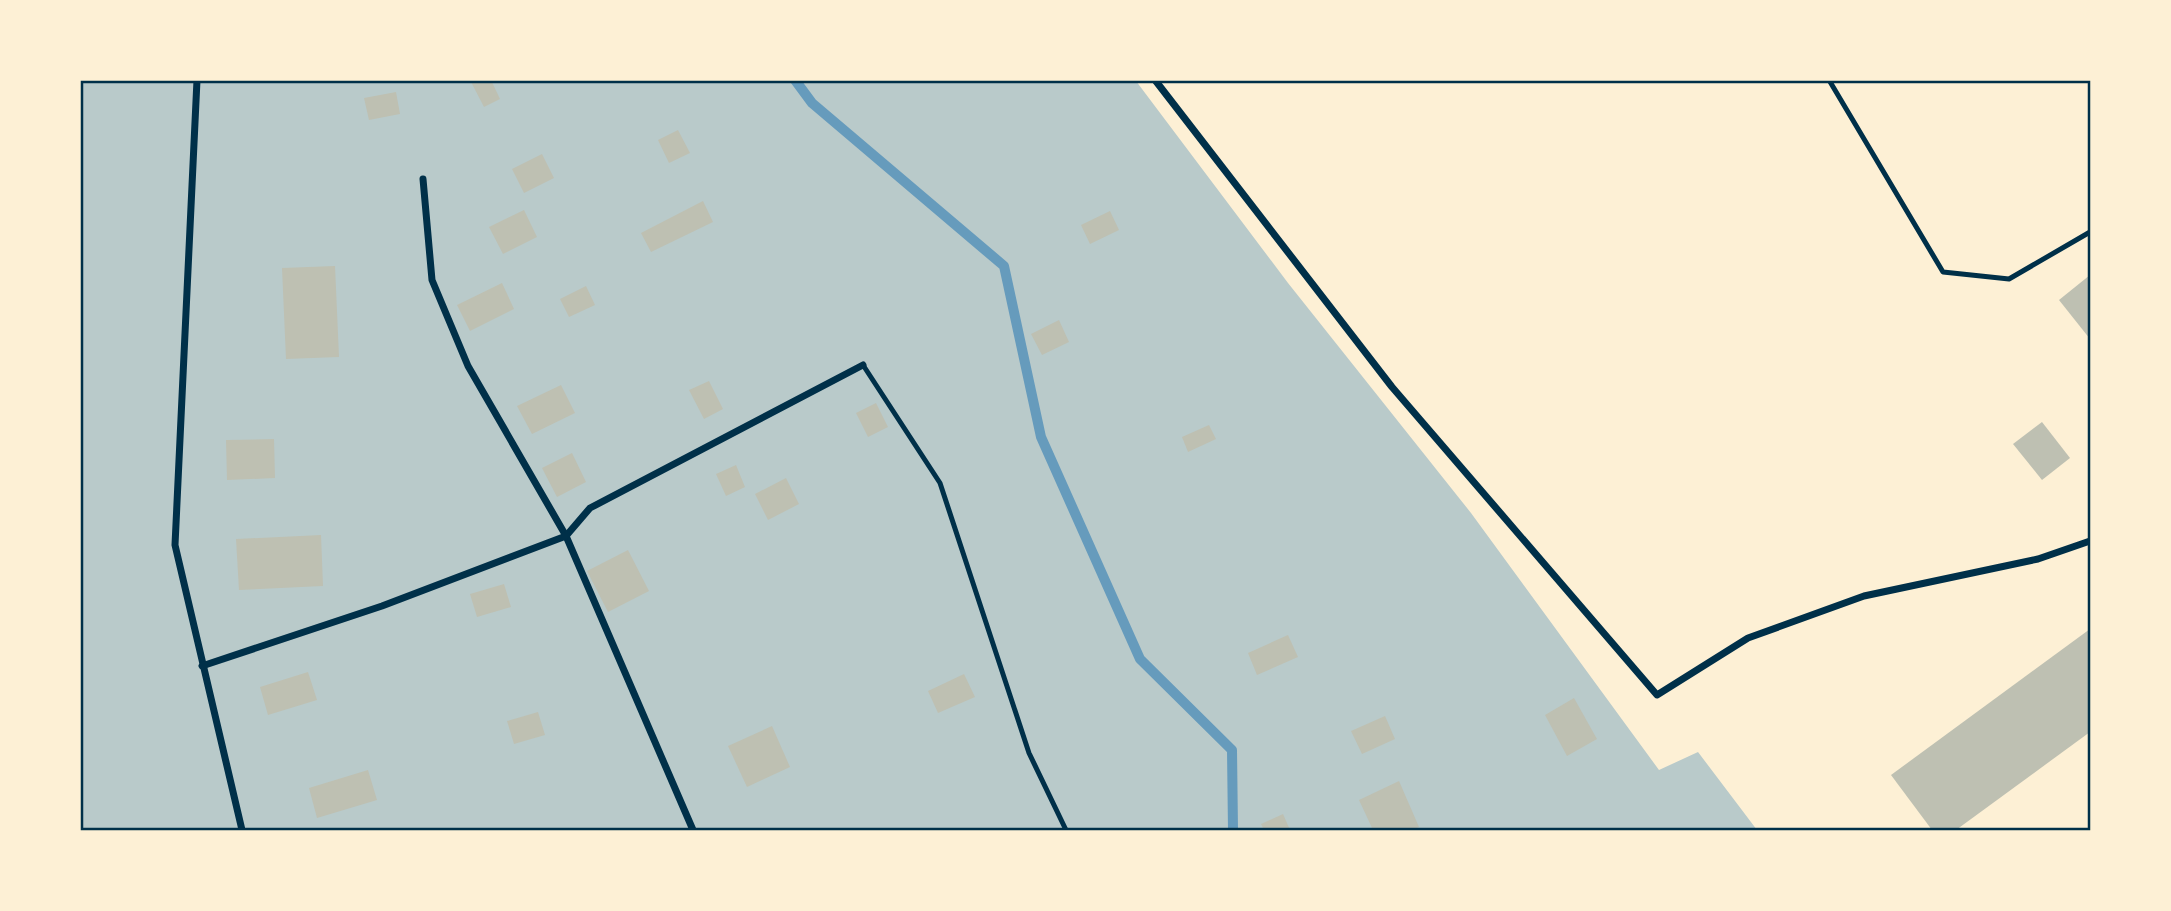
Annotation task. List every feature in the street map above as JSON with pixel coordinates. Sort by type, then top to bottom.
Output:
[{"type":"street","points":[[197,80],[175,545],[242,831]]},
{"type":"street","points":[[1155,80],[1392,387],[1657,695],[1748,638],[1864,596],[2038,559],[2091,541]]},
{"type":"street","points":[[423,179],[432,280],[468,366],[566,536],[693,831]]},
{"type":"street","points":[[202,666],[382,606],[566,536],[590,508],[863,365]]},
{"type":"lane","points":[[1829,80],[1943,272],[2009,279],[2091,232]]},
{"type":"lane","points":[[863,365],[940,483],[1029,753],[1066,831]]},
{"type":"shaded area","points":[[80,81],[1136,81],[1288,283],[1471,513],[1659,770],[1698,752],[1757,830],[81,830]]},
{"type":"building","points":[[470,80],[491,80],[500,99],[484,107]]},
{"type":"building","points":[[396,92],[400,114],[369,120],[364,98]]},
{"type":"building","points":[[678,130],[690,153],[669,163],[658,140]]},
{"type":"building","points":[[542,154],[554,178],[524,193],[512,169]]},
{"type":"building","points":[[703,201],[713,222],[651,252],[641,233]]},
{"type":"building","points":[[524,210],[537,237],[503,254],[489,227]]},
{"type":"building","points":[[1110,211],[1119,230],[1090,244],[1081,225]]},
{"type":"building","points":[[335,266],[339,357],[286,359],[282,268]]},
{"type":"building","points":[[2090,275],[2090,339],[2059,300]]},
{"type":"building","points":[[502,283],[514,309],[470,331],[457,305]]},
{"type":"building","points":[[586,286],[595,305],[569,317],[560,299]]},
{"type":"building","points":[[1059,320],[1069,342],[1042,355],[1031,334]]},
{"type":"building","points":[[709,381],[723,409],[704,419],[689,390]]},
{"type":"building","points":[[561,385],[575,413],[532,434],[517,406]]},
{"type":"building","points":[[876,403],[888,427],[868,437],[856,413]]},
{"type":"building","points":[[2042,422],[2070,458],[2042,480],[2013,444]]},
{"type":"building","points":[[1209,425],[1216,439],[1188,452],[1182,437]]},
{"type":"building","points":[[274,439],[275,478],[227,480],[226,440]]},
{"type":"building","points":[[572,453],[586,482],[557,497],[542,468]]},
{"type":"building","points":[[736,465],[745,487],[726,496],[716,474]]},
{"type":"building","points":[[786,478],[799,504],[768,520],[755,494]]},
{"type":"building","points":[[321,535],[323,586],[239,590],[236,539]]},
{"type":"building","points":[[628,550],[649,591],[608,612],[587,571]]},
{"type":"building","points":[[504,584],[511,607],[477,617],[470,594]]},
{"type":"building","points":[[2090,629],[2090,732],[1956,830],[1932,830],[1891,775]]},
{"type":"building","points":[[1288,635],[1298,657],[1257,675],[1248,653]]},
{"type":"building","points":[[308,672],[317,700],[268,715],[260,687]]},
{"type":"building","points":[[964,674],[975,697],[938,713],[928,691]]},
{"type":"building","points":[[1574,698],[1597,739],[1567,756],[1545,715]]},
{"type":"building","points":[[538,712],[545,735],[514,744],[507,721]]},
{"type":"building","points":[[1385,716],[1395,739],[1362,754],[1351,731]]},
{"type":"building","points":[[772,726],[790,767],[747,787],[728,746]]},
{"type":"building","points":[[368,770],[377,800],[317,818],[309,788]]},
{"type":"building","points":[[1399,781],[1419,827],[1412,830],[1373,830],[1359,800]]},
{"type":"building","points":[[1283,814],[1290,830],[1264,830],[1261,824]]},
{"type":"waterway","points":[[795,80],[812,103],[1004,266],[1041,437],[1140,659],[1232,750],[1233,830]]}]
